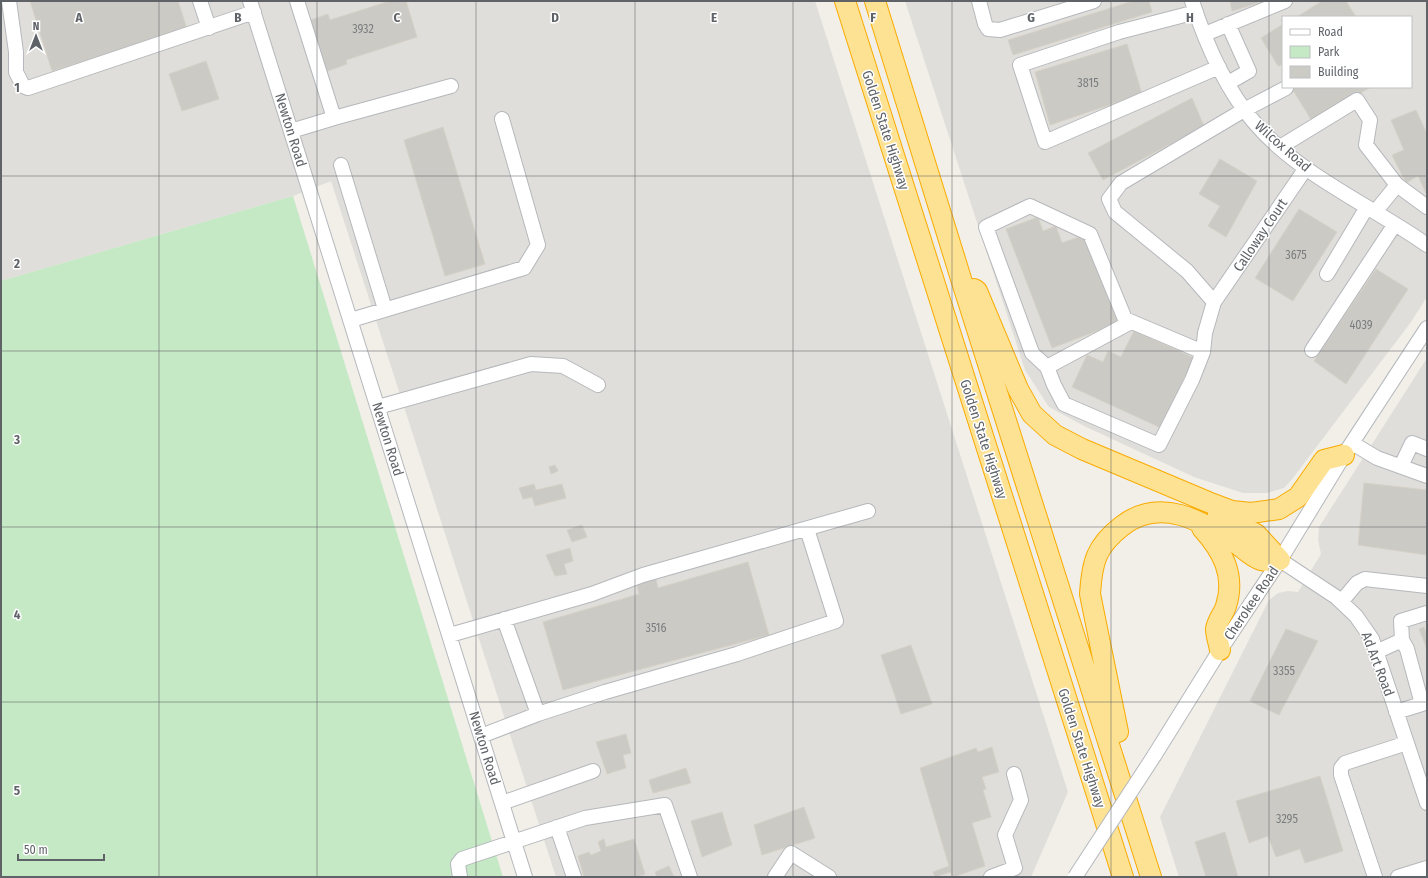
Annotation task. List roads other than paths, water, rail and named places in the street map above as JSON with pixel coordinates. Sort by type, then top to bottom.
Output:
[{"type":"highway","name":"Golden State Highway","points":[[845,1],[1123,877]]},
{"type":"highway","name":"Golden State Highway","points":[[875,1],[962,282],[1151,877]]},
{"type":"highway","points":[[962,282],[977,291],[1018,389],[1032,414],[1055,435],[1082,449],[1208,502],[1232,511],[1251,513],[1279,509],[1298,497],[1324,460],[1348,449]]},
{"type":"highway","points":[[1208,502],[1215,512],[1256,534],[1280,560]]},
{"type":"highway","points":[[1117,767],[1119,739],[1090,594],[1092,572],[1097,553],[1108,537],[1129,520],[1148,513],[1164,511],[1183,515],[1207,524],[1261,560],[1280,560]]},
{"type":"highway","points":[[1195,520],[1222,553],[1228,572],[1230,587],[1226,606],[1216,628],[1220,650]]},
{"type":"highway","points":[[1107,828],[1111,877]]},
{"type":"street","points":[[9,1],[16,52],[16,72],[23,86],[28,88],[209,28],[252,7]]},
{"type":"street","points":[[200,1],[209,28]]},
{"type":"street","points":[[297,1],[334,118]]},
{"type":"street","points":[[978,1],[988,29],[1000,30],[1094,1]]},
{"type":"street","points":[[1205,34],[1285,1]]},
{"type":"street","points":[[1194,6],[1020,65],[1045,142],[1219,68]]},
{"type":"street","name":"Wilcox Road","points":[[1194,6],[1219,68],[1244,110],[1255,124],[1306,168],[1427,245]]},
{"type":"street","name":"Newton Road","points":[[252,7],[525,877]]},
{"type":"street","points":[[1228,24],[1249,71],[1228,83]]},
{"type":"street","points":[[291,131],[451,86]]},
{"type":"street","points":[[1214,302],[1187,271],[1115,212],[1109,199],[1121,183],[1244,110],[1286,88]]},
{"type":"street","points":[[1280,147],[1357,100],[1370,120],[1366,145],[1397,184],[1427,207]]},
{"type":"street","points":[[351,320],[524,268],[538,245],[502,119]]},
{"type":"street","points":[[341,165],[385,310]]},
{"type":"street","name":"Calloway Court","points":[[1047,367],[1064,404],[1159,445],[1192,380],[1203,352],[1205,333],[1214,302],[1306,168]]},
{"type":"street","points":[[1327,274],[1371,209],[1397,184]]},
{"type":"street","points":[[1131,322],[1047,367],[1032,353],[986,227],[1030,206],[1090,234],[1126,319],[1203,352]]},
{"type":"street","points":[[1312,350],[1395,224]]},
{"type":"street","name":"Cherokee Road","points":[[1075,877],[1154,756],[1220,650],[1280,560],[1348,449],[1427,328]]},
{"type":"street","points":[[378,407],[531,364],[563,366],[598,385]]},
{"type":"street","points":[[1400,466],[1412,443],[1427,449]]},
{"type":"street","points":[[1348,449],[1427,476]]},
{"type":"street","points":[[450,635],[592,594],[643,575],[868,511]]},
{"type":"street","points":[[481,736],[538,714],[605,692],[738,654],[836,620],[807,529]]},
{"type":"street","name":"Ad Art Road","points":[[1280,560],[1341,602],[1356,616],[1372,639],[1426,797]]},
{"type":"street","points":[[1341,602],[1357,583],[1365,579],[1427,586]]},
{"type":"street","points":[[1398,716],[1425,706],[1407,649],[1402,640],[1401,621],[1427,612]]},
{"type":"street","points":[[504,619],[538,714]]},
{"type":"street","points":[[1376,652],[1402,640]]},
{"type":"street","points":[[1373,876],[1341,775],[1341,768],[1345,764],[1407,743]]},
{"type":"street","points":[[502,803],[593,771]]},
{"type":"street","points":[[992,877],[1015,868],[1005,835],[1021,800],[1014,774]]},
{"type":"street","points":[[460,877],[458,864],[462,859],[585,818],[665,805],[690,877]]},
{"type":"street","points":[[557,827],[574,877]]},
{"type":"street","points":[[775,877],[791,853],[829,877]]},
{"type":"street","points":[[1398,877],[1427,868]]}]
